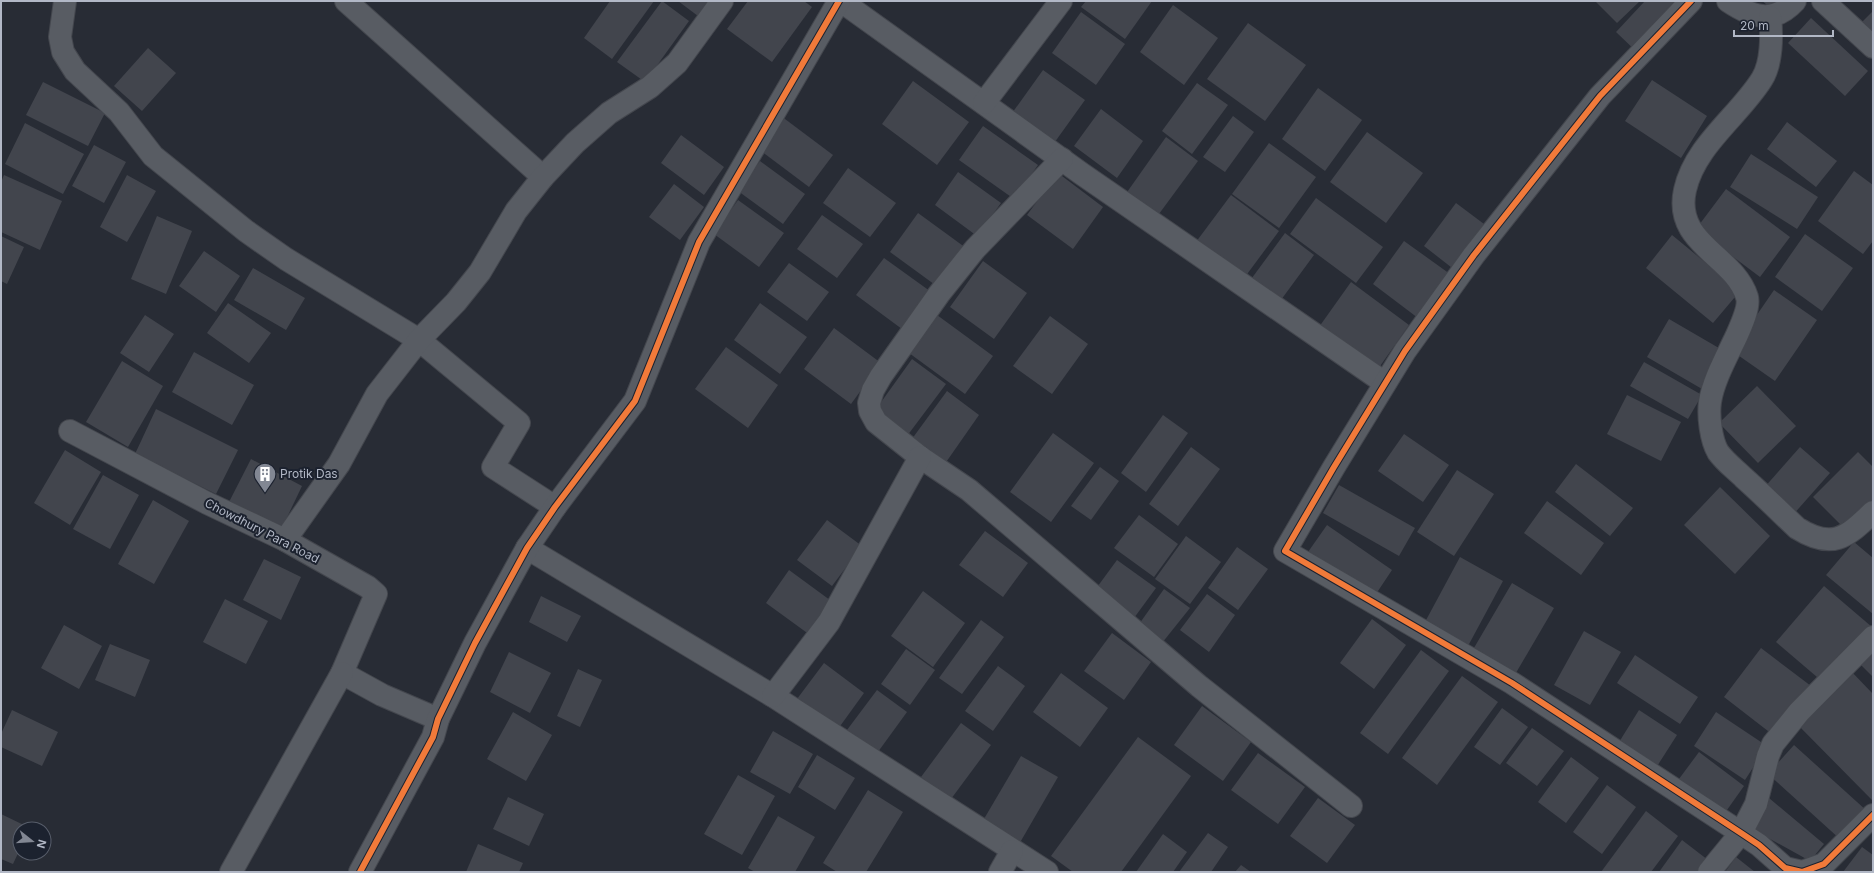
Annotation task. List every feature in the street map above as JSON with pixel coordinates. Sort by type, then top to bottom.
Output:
[{"type":"street","points":[[65,1],[60,37],[63,52],[75,71],[119,112],[153,156],[246,231],[286,259],[419,340],[519,424],[493,467],[556,507]]},
{"type":"street","points":[[346,1],[543,177]]},
{"type":"street","points":[[285,540],[339,464],[377,394],[419,340],[456,302],[480,272],[516,211],[543,177],[575,143],[608,113],[650,87],[677,63],[722,1]]},
{"type":"street","points":[[360,872],[433,737],[438,719],[474,643],[527,548],[635,401],[699,242],[840,1],[1062,159],[1385,383]]},
{"type":"street","points":[[984,103],[1061,1]]},
{"type":"street","points":[[1691,1],[1600,96],[1474,255],[1405,351],[1285,551],[1512,683],[1741,833],[1785,868],[1802,872],[1824,864],[1873,815]]},
{"type":"street","points":[[1728,1],[1746,12],[1770,17],[1786,11],[1795,1]]},
{"type":"street","points":[[1823,1],[1873,47]]},
{"type":"street","points":[[1770,17],[1772,35],[1769,57],[1763,78],[1703,151],[1692,171],[1685,190],[1684,212],[1690,231],[1711,254],[1740,281],[1748,299],[1744,317],[1714,387],[1710,402],[1710,425],[1718,451],[1797,528],[1809,536],[1823,541],[1840,538],[1856,528],[1873,512]]},
{"type":"street","points":[[1062,159],[975,250],[939,294],[896,353],[873,390],[869,403],[870,411],[876,422],[920,457],[969,490],[1200,686],[1351,806]]},
{"type":"street","name":"Chowdhury Para Road","points":[[70,431],[207,503],[285,540],[368,586],[376,594],[342,673],[231,872]]},
{"type":"street","points":[[773,696],[829,622],[920,457]]},
{"type":"street","points":[[527,548],[773,696],[1012,851],[1047,872]]},
{"type":"street","points":[[1709,872],[1741,833],[1756,804],[1768,756],[1774,744],[1799,712],[1873,637]]},
{"type":"street","points":[[342,673],[382,695],[438,719]]},
{"type":"street","points":[[1000,872],[1012,851]]},
{"type":"building","points":[[610,1],[654,1],[612,59],[584,38]]},
{"type":"building","points":[[662,1],[689,21],[645,82],[617,62]]},
{"type":"building","points":[[678,1],[715,1],[702,19]]},
{"type":"building","points":[[748,1],[804,1],[812,7],[772,62],[727,29]]},
{"type":"building","points":[[1086,1],[1152,1],[1125,39],[1081,7]]},
{"type":"building","points":[[1595,1],[1640,1],[1617,23]]},
{"type":"building","points":[[1645,1],[1676,1],[1682,7],[1639,54],[1616,32]]},
{"type":"building","points":[[1762,1],[1782,1],[1775,11]]},
{"type":"building","points":[[1173,5],[1218,38],[1184,85],[1140,52]]},
{"type":"building","points":[[1873,11],[1873,44],[1856,28]]},
{"type":"building","points":[[1081,12],[1125,44],[1096,85],[1052,53]]},
{"type":"building","points":[[1811,18],[1868,71],[1845,96],[1788,43]]},
{"type":"building","points":[[1248,23],[1306,65],[1265,121],[1207,79]]},
{"type":"building","points":[[148,48],[176,73],[142,111],[114,86]]},
{"type":"building","points":[[1043,70],[1085,100],[1052,146],[1010,116]]},
{"type":"building","points":[[1652,80],[1707,116],[1681,158],[1625,121]]},
{"type":"building","points":[[913,81],[969,122],[937,165],[882,124]]},
{"type":"building","points":[[43,82],[105,113],[88,146],[26,115]]},
{"type":"building","points":[[1197,83],[1228,105],[1192,154],[1162,131]]},
{"type":"building","points":[[1318,88],[1362,120],[1325,171],[1282,139]]},
{"type":"building","points":[[1101,109],[1143,141],[1117,178],[1074,146]]},
{"type":"building","points":[[781,116],[833,155],[809,187],[757,148]]},
{"type":"building","points":[[1233,116],[1254,132],[1225,172],[1203,157]]},
{"type":"building","points":[[1787,122],[1837,161],[1816,187],[1767,149]]},
{"type":"building","points":[[25,123],[84,154],[63,194],[5,164]]},
{"type":"building","points":[[983,126],[1038,165],[1014,199],[959,160]]},
{"type":"building","points":[[1367,132],[1423,173],[1386,223],[1330,182]]},
{"type":"building","points":[[681,135],[724,167],[704,195],[661,163]]},
{"type":"building","points":[[1166,137],[1198,161],[1156,218],[1125,195]]},
{"type":"building","points":[[1269,143],[1316,177],[1279,228],[1232,194]]},
{"type":"building","points":[[94,145],[126,162],[104,203],[72,186]]},
{"type":"building","points":[[1751,154],[1818,197],[1797,229],[1730,187]]},
{"type":"building","points":[[760,161],[805,194],[783,224],[738,191]]},
{"type":"building","points":[[848,168],[896,203],[870,237],[823,203]]},
{"type":"building","points":[[1854,171],[1873,185],[1873,241],[1863,254],[1818,221]]},
{"type":"building","points":[[958,172],[1001,203],[977,236],[935,205]]},
{"type":"building","points":[[1058,173],[1103,207],[1073,249],[1027,215]]},
{"type":"building","points":[[4,175],[62,201],[40,250],[1,232],[1,182]]},
{"type":"building","points":[[127,175],[156,191],[127,242],[100,227]]},
{"type":"building","points":[[674,184],[704,207],[680,240],[649,217]]},
{"type":"building","points":[[1726,189],[1790,237],[1760,277],[1696,229]]},
{"type":"building","points":[[1231,195],[1279,231],[1242,281],[1193,246]]},
{"type":"building","points":[[1316,198],[1383,247],[1356,283],[1290,234]]},
{"type":"building","points":[[738,200],[784,233],[759,267],[714,234]]},
{"type":"building","points":[[1456,203],[1488,227],[1456,271],[1424,246]]},
{"type":"building","points":[[918,213],[966,248],[938,287],[890,252]]},
{"type":"building","points":[[822,215],[863,244],[837,278],[797,249]]},
{"type":"building","points":[[157,216],[192,231],[166,294],[131,279]]},
{"type":"building","points":[[1285,233],[1314,255],[1278,304],[1249,282]]},
{"type":"building","points":[[1805,234],[1853,268],[1822,311],[1775,277]]},
{"type":"building","points":[[1672,235],[1740,291],[1713,323],[1646,268]]},
{"type":"building","points":[[1,236],[24,247],[7,284],[1,281]]},
{"type":"building","points":[[1404,241],[1450,274],[1418,318],[1373,284]]},
{"type":"building","points":[[204,251],[240,276],[216,312],[179,286]]},
{"type":"building","points":[[884,258],[934,294],[906,332],[856,295]]},
{"type":"building","points":[[983,261],[1027,293],[994,339],[950,307]]},
{"type":"building","points":[[789,263],[829,292],[807,321],[767,292]]},
{"type":"building","points":[[253,268],[305,298],[286,330],[234,300]]},
{"type":"building","points":[[1351,282],[1409,325],[1378,369],[1319,327]]},
{"type":"building","points":[[1774,290],[1817,320],[1775,381],[1732,351]]},
{"type":"building","points":[[228,303],[271,333],[249,363],[207,333]]},
{"type":"building","points":[[760,303],[807,337],[780,374],[734,340]]},
{"type":"building","points":[[145,315],[174,334],[149,372],[120,353]]},
{"type":"building","points":[[937,315],[993,356],[965,394],[909,353]]},
{"type":"building","points":[[1050,316],[1088,344],[1052,394],[1013,366]]},
{"type":"building","points":[[1669,319],[1724,351],[1702,389],[1647,357]]},
{"type":"building","points":[[834,328],[881,363],[851,404],[804,369]]},
{"type":"building","points":[[726,347],[778,385],[748,428],[695,389]]},
{"type":"building","points":[[194,352],[254,385],[232,425],[172,392]]},
{"type":"building","points":[[912,359],[946,384],[907,436],[874,412]]},
{"type":"building","points":[[122,361],[163,386],[128,447],[86,422]]},
{"type":"building","points":[[1644,362],[1702,395],[1688,419],[1630,386]]},
{"type":"building","points":[[1757,386],[1796,426],[1758,463],[1719,423]]},
{"type":"building","points":[[947,391],[979,415],[942,468],[909,443]]},
{"type":"building","points":[[1627,395],[1681,422],[1661,461],[1607,434]]},
{"type":"building","points":[[156,409],[238,450],[216,494],[135,454]]},
{"type":"building","points":[[1163,415],[1188,433],[1146,492],[1121,473]]},
{"type":"building","points":[[1053,433],[1094,463],[1051,522],[1010,492]]},
{"type":"building","points":[[1404,434],[1449,465],[1423,502],[1378,471]]},
{"type":"building","points":[[1191,447],[1220,469],[1178,526],[1149,504]]},
{"type":"building","points":[[1800,447],[1830,473],[1792,516],[1763,489]]},
{"type":"building","points":[[65,450],[101,472],[70,525],[34,503]]},
{"type":"building","points":[[1858,452],[1873,467],[1873,502],[1846,530],[1813,497]]},
{"type":"building","name":"Protik Das","points":[[251,459],[302,486],[281,530],[229,502]]},
{"type":"building","points":[[1576,464],[1633,508],[1610,536],[1555,492]]},
{"type":"building","points":[[1100,467],[1119,481],[1091,520],[1071,506]]},
{"type":"building","points":[[1457,470],[1494,494],[1454,556],[1417,532]]},
{"type":"building","points":[[103,475],[139,495],[110,549],[73,529]]},
{"type":"building","points":[[1339,485],[1415,528],[1399,556],[1323,513]]},
{"type":"building","points":[[1720,487],[1770,536],[1735,574],[1684,525]]},
{"type":"building","points":[[153,500],[189,521],[154,584],[118,564]]},
{"type":"building","points":[[1547,501],[1604,543],[1581,575],[1524,533]]},
{"type":"building","points":[[1139,515],[1178,544],[1154,577],[1114,548]]},
{"type":"building","points":[[827,520],[862,546],[832,586],[797,560]]},
{"type":"building","points":[[1327,525],[1392,570],[1374,597],[1308,552]]},
{"type":"building","points":[[985,531],[1028,563],[1003,597],[959,565]]},
{"type":"building","points":[[1186,536],[1221,562],[1190,604],[1155,579]]},
{"type":"building","points":[[1854,542],[1873,558],[1873,614],[1826,575]]},
{"type":"building","points":[[1237,547],[1268,569],[1238,610],[1208,588]]},
{"type":"building","points":[[1460,557],[1503,581],[1468,646],[1425,622]]},
{"type":"building","points":[[264,559],[301,577],[281,620],[243,600]]},
{"type":"building","points":[[1117,560],[1156,588],[1134,618],[1095,590]]},
{"type":"building","points":[[789,570],[834,603],[810,635],[766,603]]},
{"type":"building","points":[[1512,583],[1554,608],[1513,678],[1471,653]]},
{"type":"building","points":[[1824,586],[1872,627],[1824,683],[1776,642]]},
{"type":"building","points":[[1164,589],[1190,608],[1162,643],[1137,627]]},
{"type":"building","points":[[923,591],[965,623],[933,667],[891,636]]},
{"type":"building","points":[[1207,594],[1235,615],[1209,652],[1180,630]]},
{"type":"building","points":[[541,596],[581,616],[567,642],[529,622]]},
{"type":"building","points":[[225,599],[268,621],[246,664],[203,642]]},
{"type":"building","points":[[1372,619],[1406,645],[1374,689],[1340,663]]},
{"type":"building","points":[[981,620],[1004,637],[962,694],[939,678]]},
{"type":"building","points":[[64,625],[102,646],[79,689],[41,668]]},
{"type":"building","points":[[1584,631],[1621,652],[1590,705],[1554,685]]},
{"type":"building","points":[[1112,633],[1151,662],[1124,700],[1084,671]]},
{"type":"building","points":[[1873,641],[1873,677],[1855,659]]},
{"type":"building","points":[[110,644],[150,660],[135,697],[95,680]]},
{"type":"building","points":[[1761,648],[1815,689],[1777,738],[1724,697]]},
{"type":"building","points":[[906,649],[935,670],[910,705],[881,684]]},
{"type":"building","points":[[1421,650],[1449,671],[1388,754],[1360,733]]},
{"type":"building","points":[[509,652],[551,673],[530,713],[490,692]]},
{"type":"building","points":[[1635,655],[1698,697],[1680,724],[1617,683]]},
{"type":"building","points":[[824,663],[864,693],[838,729],[797,699]]},
{"type":"building","points":[[998,666],[1025,686],[993,731],[965,711]]},
{"type":"building","points":[[578,669],[602,680],[580,727],[557,716]]},
{"type":"building","points":[[1849,669],[1873,694],[1872,800],[1795,722]]},
{"type":"building","points":[[1061,673],[1108,708],[1080,747],[1033,712]]},
{"type":"building","points":[[1462,676],[1498,702],[1437,785],[1402,758]]},
{"type":"building","points":[[877,690],[907,712],[875,756],[844,734]]},
{"type":"building","points":[[1202,706],[1251,742],[1223,781],[1174,745]]},
{"type":"building","points":[[1502,708],[1528,727],[1500,765],[1474,747]]},
{"type":"building","points":[[12,710],[58,732],[42,766],[1,747],[1,734]]},
{"type":"building","points":[[1639,710],[1677,735],[1654,771],[1616,747]]},
{"type":"building","points":[[513,712],[552,735],[526,781],[487,759]]},
{"type":"building","points":[[1716,712],[1767,746],[1745,780],[1694,746]]},
{"type":"building","points":[[961,723],[991,745],[951,799],[921,777]]},
{"type":"building","points":[[1532,728],[1564,751],[1537,786],[1506,763]]},
{"type":"building","points":[[773,731],[813,754],[790,794],[750,772]]},
{"type":"building","points":[[1138,737],[1191,776],[1121,872],[1073,872],[1051,856]]},
{"type":"building","points":[[1794,745],[1867,811],[1841,840],[1768,774]]},
{"type":"building","points":[[1699,752],[1744,786],[1722,817],[1676,783]]},
{"type":"building","points":[[1258,753],[1305,787],[1278,824],[1231,790]]},
{"type":"building","points":[[817,755],[855,778],[835,810],[798,787]]},
{"type":"building","points":[[1021,756],[1058,777],[1018,846],[981,824]]},
{"type":"building","points":[[1571,757],[1599,778],[1566,823],[1538,802]]},
{"type":"building","points":[[738,775],[775,796],[742,855],[704,834]]},
{"type":"building","points":[[1607,785],[1636,807],[1602,854],[1573,832]]},
{"type":"building","points":[[868,790],[903,812],[866,872],[837,872],[823,863]]},
{"type":"building","points":[[508,797],[544,814],[529,846],[493,829]]},
{"type":"building","points":[[1318,798],[1355,825],[1327,863],[1290,836]]},
{"type":"building","points":[[1769,798],[1824,844],[1810,861],[1752,829]]},
{"type":"building","points":[[1646,811],[1678,836],[1651,872],[1601,872]]},
{"type":"building","points":[[1,814],[16,821],[12,821],[12,861],[14,861],[13,864],[1,859]]},
{"type":"building","points":[[778,816],[815,837],[795,872],[755,872],[748,868]]},
{"type":"building","points":[[1208,833],[1228,847],[1211,872],[1179,872]]},
{"type":"building","points":[[1163,834],[1187,852],[1173,872],[1136,872]]},
{"type":"building","points":[[1682,840],[1708,860],[1699,872],[1659,872]]},
{"type":"building","points":[[478,844],[523,863],[519,872],[466,872]]},
{"type":"building","points":[[1862,847],[1873,855],[1873,872],[1843,872]]},
{"type":"building","points":[[1736,857],[1755,872],[1725,872]]},
{"type":"building","points":[[1241,865],[1251,872],[1235,872]]},
{"type":"cycle path","points":[[360,872],[433,737],[438,719],[475,643],[527,548],[555,507],[635,401],[699,242],[839,1]]},
{"type":"cycle path","points":[[1691,1],[1600,96],[1474,255],[1405,351],[1334,467],[1285,551],[1512,683],[1759,845],[1785,868],[1802,872],[1824,864],[1873,815]]},
{"type":"place","name":"Protik Das","points":[[265,494]]}]
